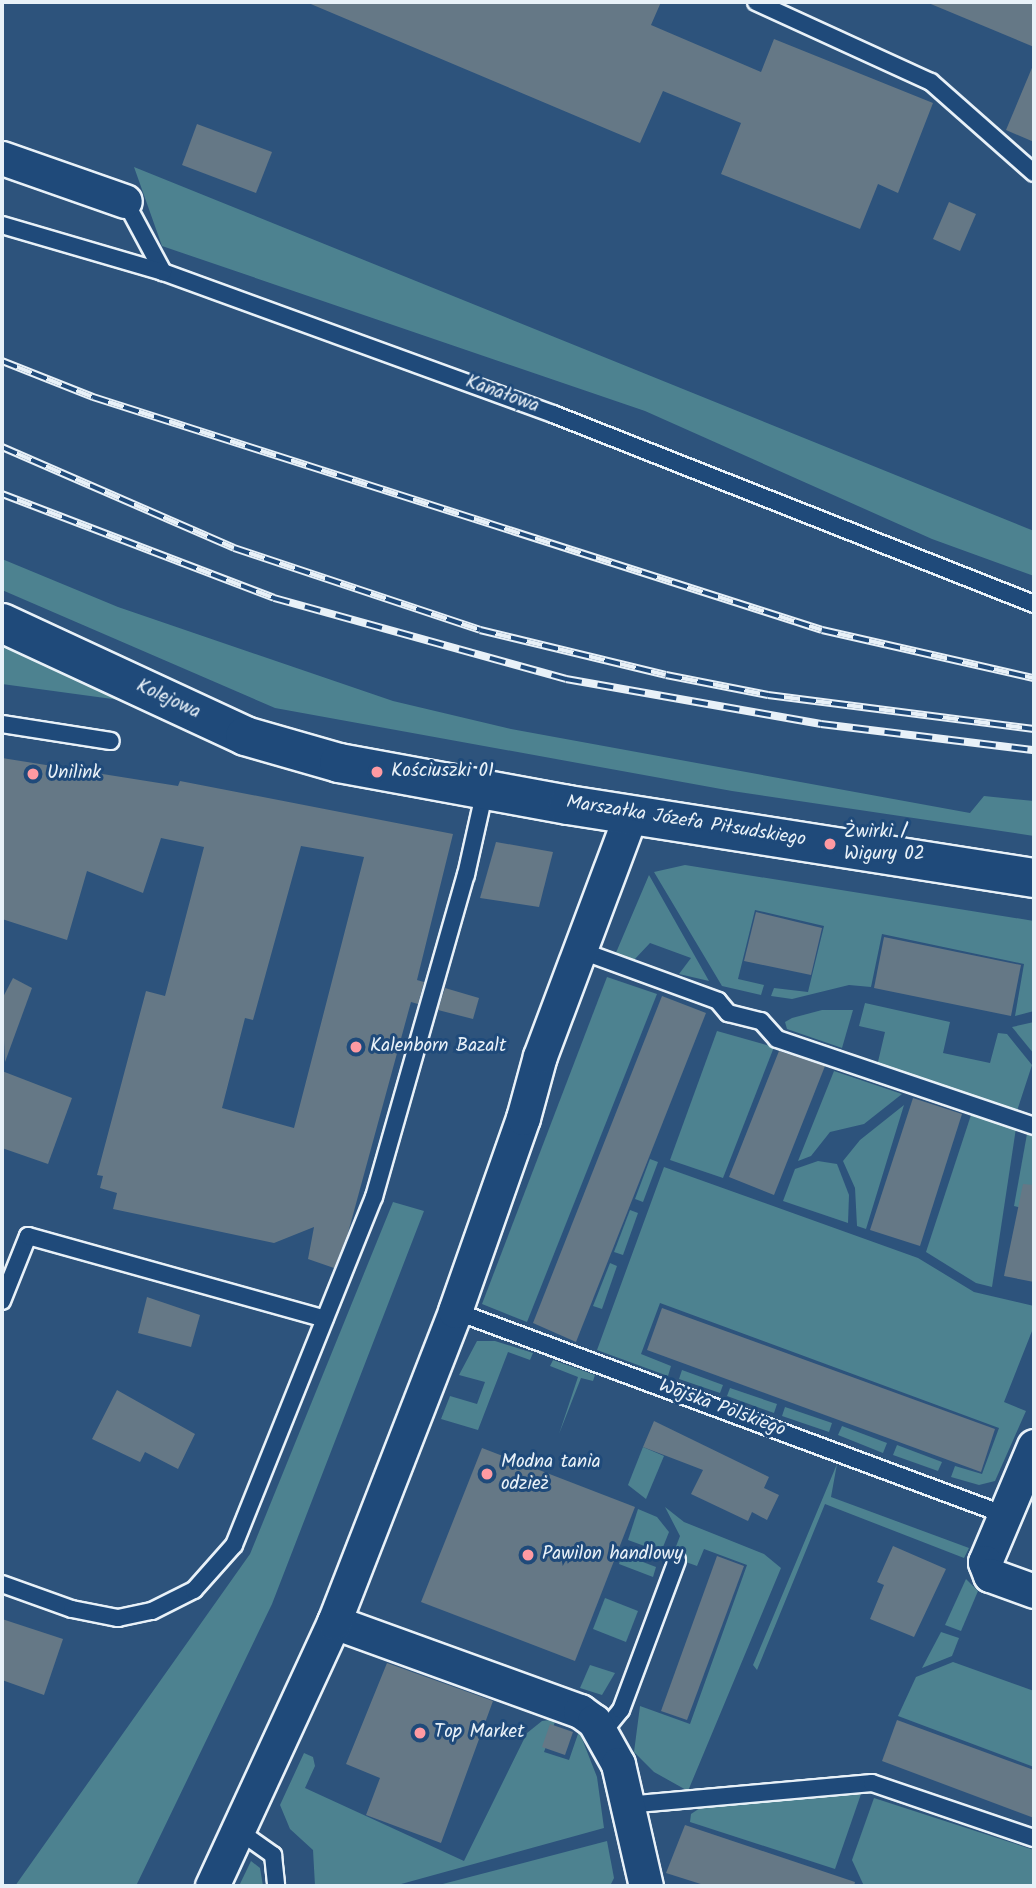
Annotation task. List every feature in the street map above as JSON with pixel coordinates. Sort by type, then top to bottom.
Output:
[{"type":"street","points":[[2,158],[125,201]]},
{"type":"street","name":"Kolejowa","points":[[2,623],[245,736],[339,763]]},
{"type":"street","name":"Marszałka Józefa Piłsudskiego","points":[[339,763],[485,790],[1034,878]]},
{"type":"street","points":[[212,1886],[334,1622],[455,1311],[579,950],[631,814]]},
{"type":"street","points":[[1034,1446],[985,1562],[986,1569],[1034,1591]]},
{"type":"street","points":[[334,1622],[580,1711],[603,1732],[618,1764],[646,1886]]},
{"type":"lane","points":[[756,2],[931,82],[1034,173]]},
{"type":"lane","points":[[125,201],[163,272]]},
{"type":"lane","name":"Kanałowa","points":[[2,225],[163,272],[553,414],[1034,604]]},
{"type":"lane","points":[[2,724],[111,741]]},
{"type":"lane","points":[[2,1584],[72,1609],[118,1618],[152,1611],[194,1590],[234,1545],[374,1197],[466,875],[485,790]]},
{"type":"lane","points":[[579,950],[718,1001],[728,1013],[761,1021],[776,1039],[1034,1126]]},
{"type":"lane","points":[[2,1301],[28,1236],[325,1319]]},
{"type":"lane","name":"Wojska Polskiego","points":[[455,1311],[989,1509]]},
{"type":"lane","points":[[603,1732],[621,1710],[677,1560]]},
{"type":"lane","points":[[626,1805],[872,1783],[1034,1838]]},
{"type":"lane","points":[[239,1831],[273,1855],[276,1886]]},
{"type":"green space","points":[[134,167],[1034,531],[1034,576],[932,539],[645,411],[162,246]]},
{"type":"green space","points":[[2,559],[118,607],[393,701],[511,729],[970,813],[984,796],[1034,801],[1034,836],[732,791],[275,708],[2,590]]},
{"type":"green space","points":[[2,643],[127,701],[2,684]]},
{"type":"green space","points":[[685,865],[1034,921],[1034,1011],[1015,1016],[1024,964],[882,934],[871,987],[849,985],[792,999],[771,996],[774,988],[808,992],[824,926],[755,910],[738,979],[764,985],[761,995],[722,986],[654,872]]},
{"type":"green space","points":[[649,875],[709,981],[679,974],[691,958],[650,943],[633,961],[615,955]]},
{"type":"green space","points":[[607,977],[657,994],[527,1322],[482,1304]]},
{"type":"green space","points":[[865,1003],[950,1022],[943,1053],[990,1063],[998,1033],[1007,1034],[1032,1065],[1016,1114],[877,1066],[885,1032],[859,1026]]},
{"type":"green space","points":[[822,1010],[853,1010],[842,1048],[787,1029],[785,1022],[792,1018]]},
{"type":"green space","points":[[1034,1022],[1034,1054],[1012,1027]]},
{"type":"green space","points":[[717,1031],[774,1047],[723,1178],[670,1160]]},
{"type":"green space","points":[[834,1071],[902,1094],[864,1124],[830,1132],[811,1156],[798,1161]]},
{"type":"green space","points":[[904,1105],[866,1229],[857,1226],[855,1188],[843,1161],[860,1140]]},
{"type":"green space","points":[[972,1112],[1016,1128],[992,1287],[976,1283],[926,1252]]},
{"type":"green space","points":[[1027,1134],[1034,1136],[1034,1211],[1014,1206]]},
{"type":"green space","points":[[650,1159],[658,1162],[643,1202],[635,1199]]},
{"type":"green space","points":[[818,1161],[837,1164],[849,1195],[848,1223],[783,1201],[795,1169]]},
{"type":"green space","points":[[664,1167],[918,1258],[974,1292],[1034,1306],[1034,1326],[1004,1402],[1026,1411],[995,1481],[979,1485],[951,1477],[955,1466],[982,1474],[999,1428],[660,1303],[641,1354],[671,1366],[668,1376],[597,1350]]},
{"type":"green space","points":[[393,1202],[424,1211],[272,1604],[136,1886],[15,1886],[250,1554]]},
{"type":"green space","points":[[630,1210],[638,1213],[623,1255],[614,1252]]},
{"type":"green space","points":[[610,1263],[617,1266],[602,1309],[593,1306]]},
{"type":"green space","points":[[477,1341],[495,1341],[533,1353],[530,1360],[508,1352],[478,1430],[441,1419],[450,1396],[477,1404],[485,1382],[459,1375]]},
{"type":"green space","points":[[553,1360],[595,1375],[593,1381],[581,1378],[559,1434],[578,1377],[550,1366]]},
{"type":"green space","points":[[682,1370],[723,1385],[720,1393],[679,1379]]},
{"type":"green space","points":[[730,1388],[777,1404],[774,1413],[727,1396]]},
{"type":"green space","points":[[785,1407],[832,1423],[829,1432],[782,1416]]},
{"type":"green space","points":[[842,1426],[887,1443],[883,1453],[838,1435]]},
{"type":"green space","points":[[897,1445],[942,1462],[938,1471],[893,1455]]},
{"type":"green space","points":[[643,1447],[664,1456],[646,1499],[628,1485]]},
{"type":"green space","points":[[837,1464],[831,1497],[969,1548],[964,1558],[825,1504],[757,1670],[753,1665]]},
{"type":"green space","points":[[665,1507],[684,1522],[764,1554],[781,1568],[688,1791],[654,1772],[634,1752],[640,1706],[690,1724],[747,1565],[704,1549],[697,1566],[672,1557],[680,1536]]},
{"type":"green space","points":[[638,1509],[657,1517],[669,1532],[661,1552],[628,1540]]},
{"type":"green space","points":[[622,1554],[656,1567],[653,1577],[619,1564]]},
{"type":"green space","points":[[966,1579],[978,1591],[961,1631],[945,1625]]},
{"type":"green space","points":[[605,1598],[638,1611],[626,1642],[593,1629]]},
{"type":"green space","points":[[941,1632],[959,1638],[952,1656],[922,1668]]},
{"type":"green space","points":[[953,1662],[1034,1691],[1034,1767],[898,1716],[916,1677]]},
{"type":"green space","points":[[590,1665],[615,1673],[602,1695],[580,1688]]},
{"type":"green space","points":[[556,1719],[544,1752],[569,1760],[579,1731],[597,1777],[604,1828],[394,1886],[315,1886],[313,1850],[290,1829],[280,1805],[304,1753],[313,1757],[315,1766],[305,1788],[464,1861],[527,1733],[542,1721]]},
{"type":"green space","points":[[861,1794],[835,1869],[690,1822],[691,1814],[700,1808]]},
{"type":"green space","points":[[874,1798],[1034,1850],[1034,1886],[864,1886],[852,1860]]},
{"type":"green space","points":[[607,1841],[614,1878],[610,1886],[435,1886]]},
{"type":"green space","points":[[251,1861],[260,1868],[263,1886],[239,1886]]},
{"type":"building","points":[[306,2],[661,2],[651,25],[761,72],[774,39],[933,103],[898,193],[878,184],[860,229],[721,174],[741,123],[663,91],[640,143]]},
{"type":"building","points":[[926,2],[1034,2],[1034,47]]},
{"type":"building","points":[[1034,63],[1034,142],[1006,130]]},
{"type":"building","points":[[197,124],[272,152],[256,193],[182,165]]},
{"type":"building","points":[[949,202],[976,214],[960,251],[933,239]]},
{"type":"building","points":[[2,758],[178,786],[180,781],[453,834],[417,980],[424,982],[418,1004],[411,1002],[348,1233],[334,1268],[308,1259],[314,1227],[274,1243],[113,1209],[117,1193],[100,1188],[103,1176],[97,1175],[146,991],[165,996],[204,847],[161,838],[143,893],[87,871],[67,940],[2,919]],"holes":[[[301,846],[364,857],[294,1128],[222,1108],[245,1018],[253,1020]]]},
{"type":"building","points":[[496,842],[553,852],[539,907],[480,898]]},
{"type":"building","points":[[756,912],[822,928],[811,975],[744,961]]},
{"type":"building","points":[[884,937],[1021,965],[1011,1016],[874,988]]},
{"type":"building","points":[[13,978],[32,988],[5,1062],[2,999]]},
{"type":"building","points":[[445,988],[479,998],[473,1019],[438,1010]]},
{"type":"building","points":[[662,996],[706,1013],[576,1342],[533,1323]]},
{"type":"building","points":[[779,1051],[825,1066],[774,1195],[729,1177]]},
{"type":"building","points":[[2,1071],[72,1098],[48,1164],[2,1148]]},
{"type":"building","points":[[913,1098],[962,1114],[920,1246],[870,1230]]},
{"type":"building","points":[[1023,1184],[1034,1185],[1034,1282],[1004,1276]]},
{"type":"building","points":[[147,1297],[200,1315],[191,1347],[138,1333]]},
{"type":"building","points":[[662,1308],[995,1429],[981,1472],[647,1350]]},
{"type":"building","points":[[117,1390],[195,1434],[178,1469],[145,1452],[140,1462],[92,1439]]},
{"type":"building","points":[[654,1421],[769,1477],[764,1488],[779,1495],[767,1520],[752,1512],[748,1521],[691,1494],[703,1470],[643,1447]]},
{"type":"building","name":"Pawilon handlowy","points":[[482,1448],[635,1507],[575,1661],[421,1602]]},
{"type":"building","points":[[893,1546],[946,1569],[914,1637],[870,1619],[884,1585],[877,1582]]},
{"type":"building","points":[[717,1556],[744,1566],[687,1720],[661,1711]]},
{"type":"building","points":[[2,1619],[63,1639],[44,1695],[2,1680]]},
{"type":"building","name":"Top Market","points":[[387,1663],[493,1701],[441,1843],[366,1815],[380,1778],[346,1764]]},
{"type":"building","points":[[897,1720],[1034,1770],[1034,1818],[882,1761]]},
{"type":"building","points":[[550,1724],[573,1732],[565,1755],[542,1747]]},
{"type":"building","points":[[685,1825],[855,1882],[854,1886],[707,1886],[666,1873]]},
{"type":"railway","points":[[2,361],[93,397],[822,630],[1034,678]]},
{"type":"railway","points":[[2,447],[234,548],[480,630],[666,675],[768,695],[1034,729]]},
{"type":"railway","points":[[2,494],[274,598],[566,679],[821,724],[1034,750]]},
{"type":"place","name":"Kościuszki 01","points":[[377,772]]},
{"type":"place","name":"Unilink","points":[[33,774]]},
{"type":"place","name":"Żwirki / Wigury 02","points":[[830,844]]},
{"type":"place","name":"Kalenborn Bazalt","points":[[356,1047]]},
{"type":"place","name":"Modna tania odzież","points":[[487,1474]]},
{"type":"place","name":"Pawilon handlowy","points":[[528,1555]]},
{"type":"place","name":"Top Market","points":[[420,1733]]}]
